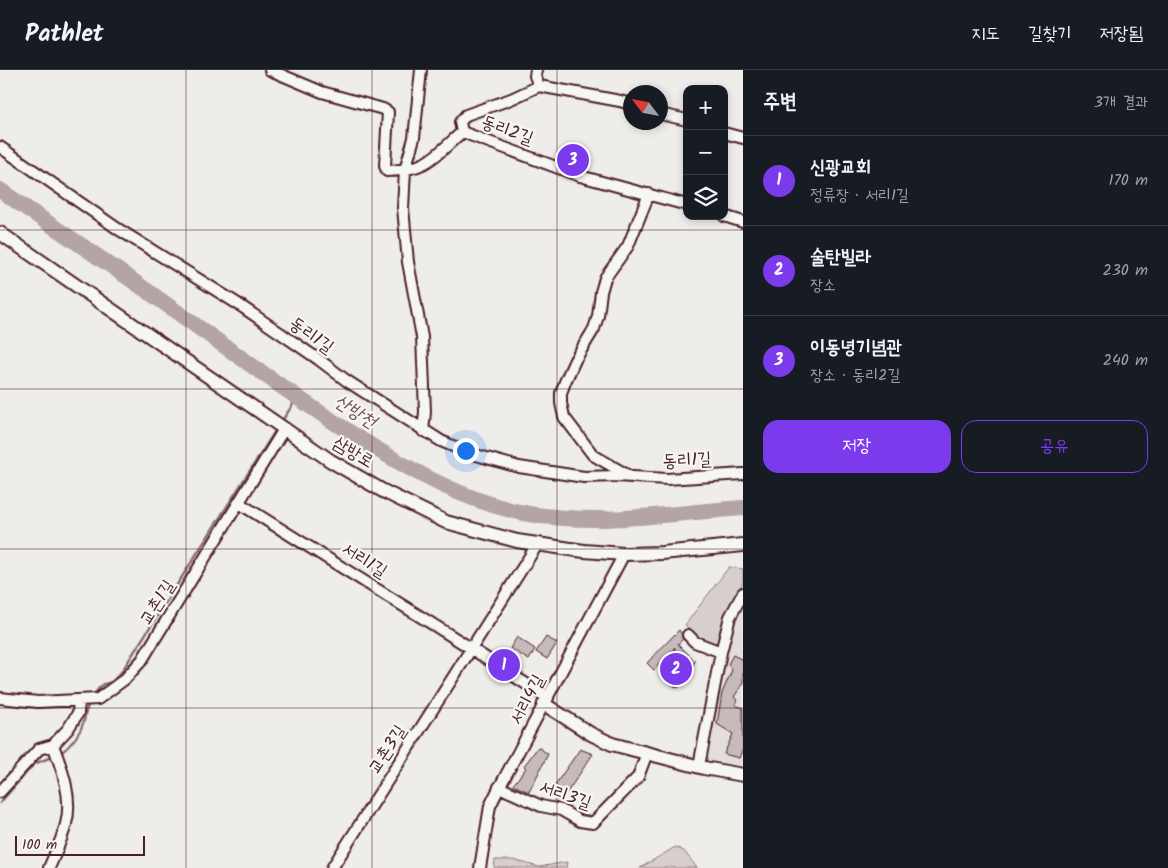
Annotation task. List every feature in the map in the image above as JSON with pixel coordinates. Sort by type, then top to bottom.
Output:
[{"type":"street","points":[[270,70],[322,92],[388,112],[385,166],[387,171],[405,170]]},
{"type":"street","points":[[421,70],[414,138],[405,170],[403,208],[408,262],[422,337],[425,412],[423,431]]},
{"type":"street","points":[[536,70],[539,86]]},
{"type":"street","points":[[462,132],[460,122],[466,115],[511,100],[539,86],[623,102]]},
{"type":"street","points":[[668,116],[683,119]]},
{"type":"street","name":"동리2길","points":[[405,170],[428,163],[462,132],[580,176],[683,204]]},
{"type":"street","points":[[728,134],[743,138]]},
{"type":"street","name":"동리1길","points":[[0,147],[118,229],[238,304],[347,381],[441,441],[469,453],[519,467],[584,477],[616,476],[667,479],[743,474]]},
{"type":"street","name":"동리1길","points":[[632,478],[593,455],[564,417],[561,393],[594,329],[598,316],[600,292],[605,278],[628,246],[649,194]]},
{"type":"street","points":[[728,217],[743,222]]},
{"type":"street","name":"삼방로","points":[[0,233],[331,461],[365,481],[446,522],[487,534],[537,545],[584,551],[624,554],[662,553],[743,545]]},
{"type":"street","name":"교촌1길","points":[[0,698],[38,702],[97,699],[125,679],[138,665],[239,503],[280,427]]},
{"type":"street","name":"서리1길","points":[[239,503],[472,648],[591,734],[612,744],[743,776]]},
{"type":"street","points":[[472,648],[537,545]]},
{"type":"street","name":"서리4길","points":[[480,868],[490,806],[624,554]]},
{"type":"street","points":[[699,766],[721,652],[730,617],[743,593]]},
{"type":"street","points":[[691,642],[721,652]]},
{"type":"street","name":"교촌3길","points":[[332,868],[472,648]]},
{"type":"street","points":[[0,792],[39,749],[54,747],[68,730],[78,713],[82,700]]},
{"type":"street","points":[[49,868],[66,823],[68,811],[66,787],[54,747]]},
{"type":"street","name":"서리3길","points":[[499,787],[541,806],[561,810],[580,822],[593,823],[638,777],[647,753]]},
{"type":"shaded area","points":[[729,567],[743,569],[743,582],[726,616],[718,646],[697,636],[685,625]]},
{"type":"shaded area","points":[[743,602],[743,769],[705,762],[726,638]]},
{"type":"shaded area","points":[[675,847],[684,851],[697,868],[640,868]]},
{"type":"shaded area","points":[[495,860],[513,860],[539,867],[567,862],[566,868],[494,868]]},
{"type":"building","points":[[569,149],[581,152],[577,168],[565,163]]},
{"type":"building","points":[[679,630],[683,639],[678,644],[695,661],[691,670],[686,669],[678,688],[668,682],[675,647],[654,670],[647,663]]},
{"type":"building","points":[[517,637],[535,649],[529,660],[510,648]]},
{"type":"building","points":[[546,637],[557,643],[547,659],[536,652]]},
{"type":"building","points":[[733,655],[743,660],[743,683],[734,697],[737,700],[735,705],[743,708],[743,749],[739,758],[724,754],[733,734],[717,724],[722,693],[732,670],[728,664]]},
{"type":"building","points":[[538,747],[548,754],[529,792],[513,785],[526,768],[524,766]]},
{"type":"building","points":[[580,749],[593,754],[566,794],[555,785]]},
{"type":"waterway","name":"산방천","points":[[0,190],[334,422],[418,473],[461,494],[506,509],[529,514],[583,519],[609,519],[743,508]]},
{"type":"waterway","points":[[282,421],[297,398]]},
{"type":"waterway","points":[[92,697],[99,688],[104,684],[112,682],[122,671],[277,428]]},
{"type":"waterway","points":[[60,754],[80,731],[90,702]]},
{"type":"waterway","points":[[0,803],[34,764],[54,756]]},
{"type":"place","name":"이동녕기념관","points":[[573,160]]},
{"type":"place","name":"신광교회","points":[[504,665]]},
{"type":"place","name":"술탄빌라","points":[[676,669]]}]
